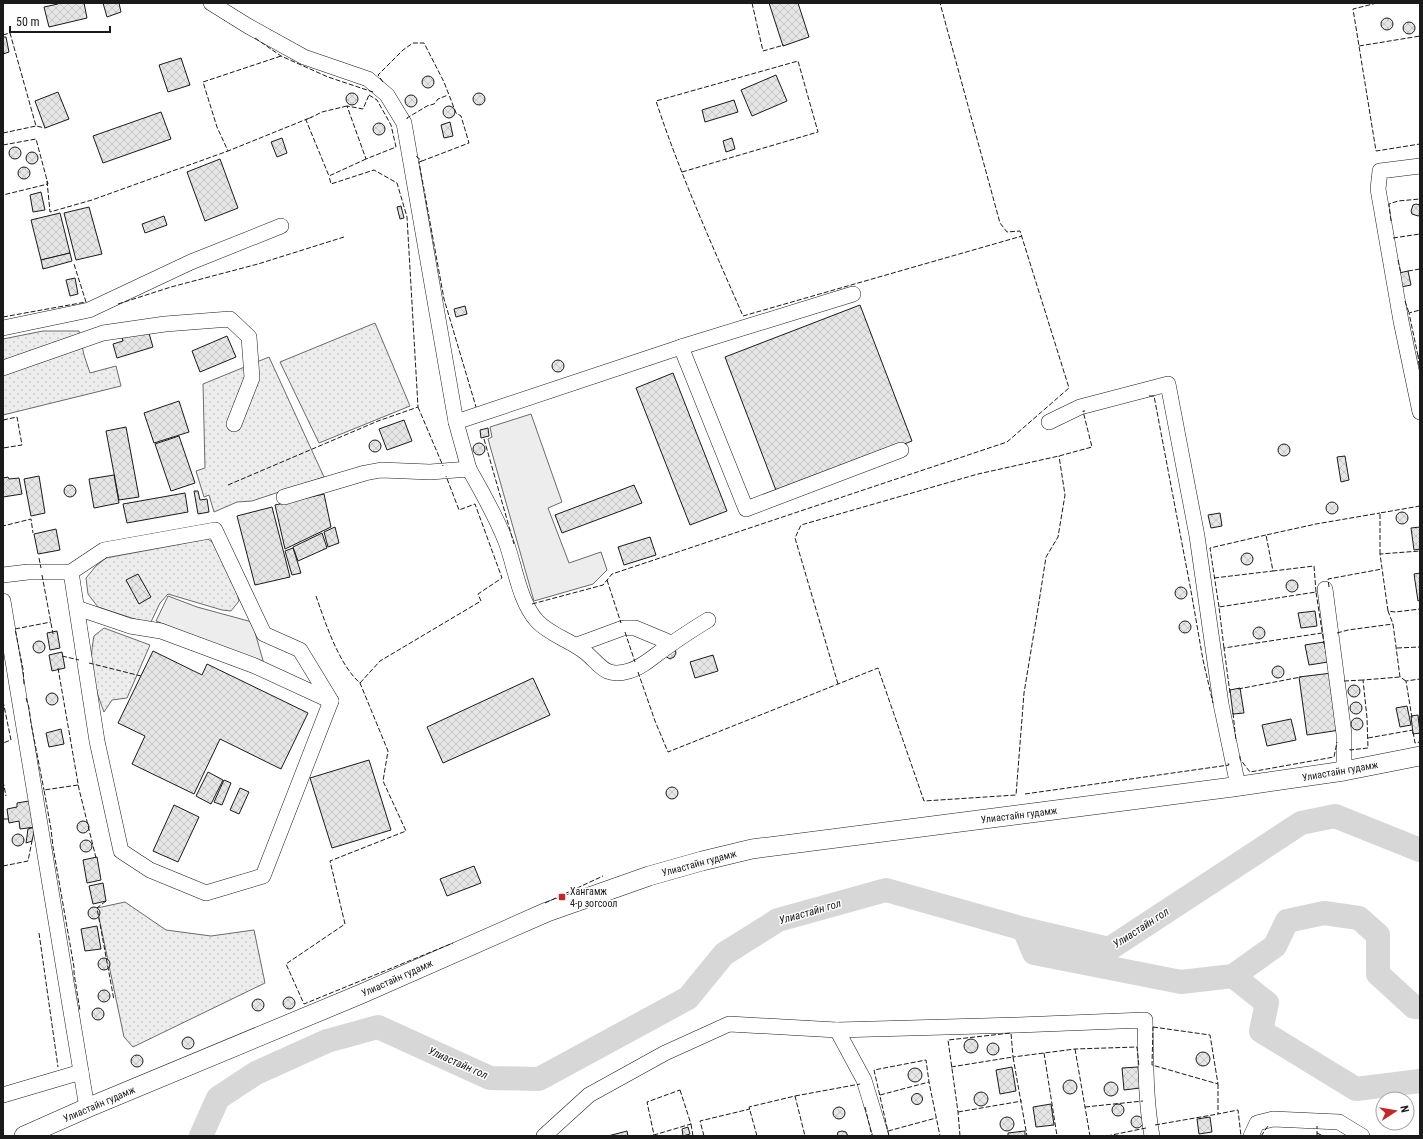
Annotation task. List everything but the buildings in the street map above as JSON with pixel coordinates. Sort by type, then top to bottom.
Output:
[{"type":"main road","name":"Улиастайн гудамж","points":[[24,1136],[87,1108],[361,994],[547,912],[649,876],[702,861],[752,849],[1238,786],[1344,771],[1420,756]]},
{"type":"street","points":[[211,3],[248,26],[304,57],[368,79],[388,95],[404,124],[456,422],[468,469],[490,507],[506,542],[524,600],[530,613],[547,630],[577,645],[608,672],[621,672],[637,668],[671,643],[708,620]]},
{"type":"street","points":[[1420,166],[1380,170],[1378,189],[1401,321],[1420,412]]},
{"type":"street","points":[[3,328],[89,310],[191,262],[281,226]]},
{"type":"street","points":[[456,422],[681,347],[853,294]]},
{"type":"street","points":[[3,368],[103,333],[166,324],[230,319],[248,338],[252,378],[234,424]]},
{"type":"street","points":[[681,347],[746,509],[901,450]]},
{"type":"street","points":[[1049,422],[1080,406],[1168,384],[1197,536],[1221,704],[1238,786]]},
{"type":"street","points":[[284,497],[376,471],[430,472],[468,469]]},
{"type":"street","points":[[3,575],[28,572],[71,572],[104,550],[215,530],[264,634],[300,650],[331,701]]},
{"type":"street","points":[[71,572],[97,741],[121,851],[150,870],[206,893],[263,876],[331,701]]},
{"type":"street","points":[[1325,589],[1344,734],[1344,771]]},
{"type":"street","points":[[3,601],[87,1108]]},
{"type":"street","points":[[77,608],[130,626],[161,631],[255,666],[331,701]]},
{"type":"street","points":[[577,645],[623,628],[635,628],[671,643]]},
{"type":"street","points":[[544,1136],[590,1095],[665,1053],[729,1024],[837,1030],[1018,1026],[1145,1020],[1150,1124],[1152,1136]]},
{"type":"street","points":[[837,1030],[864,1080],[881,1136]]},
{"type":"street","points":[[3,1094],[81,1072]]},
{"type":"street","points":[[1250,1136],[1257,1123],[1273,1119],[1339,1122],[1362,1136]]},
{"type":"shaded area","points":[[375,323],[410,406],[319,443],[280,362]]},
{"type":"shaded area","points":[[43,331],[79,331],[84,355],[90,373],[116,366],[121,386],[3,415],[3,339]]},
{"type":"shaded area","points":[[269,357],[324,477],[252,501],[237,502],[214,512],[209,495],[204,497],[196,471],[205,468],[203,384]]},
{"type":"shaded area","points":[[531,414],[562,502],[548,508],[569,563],[601,552],[607,570],[593,584],[534,601],[488,439],[492,437],[490,427]]},
{"type":"shaded area","points":[[208,539],[217,546],[236,588],[239,601],[231,611],[222,610],[168,594],[160,603],[150,624],[98,607],[88,594],[86,578],[96,566],[106,558]]},
{"type":"shaded area","points":[[168,596],[197,607],[252,622],[264,664],[156,621]]},
{"type":"shaded area","points":[[104,628],[150,645],[127,698],[112,700],[104,712],[94,683],[91,657],[94,636]]},
{"type":"shaded area","points":[[125,902],[166,930],[211,936],[254,930],[265,983],[133,1047],[124,1037],[97,908]]},
{"type":"waterway","name":"Улиастайн гол","points":[[201,1136],[218,1098],[256,1073],[327,1041],[378,1027],[490,1078],[539,1079],[688,998],[724,954],[778,920],[886,890],[1024,929],[1109,949],[1301,823],[1335,816],[1420,850]]},
{"type":"waterway","points":[[1024,929],[1034,953],[1181,982],[1233,976],[1275,946],[1287,921],[1324,913],[1359,918],[1378,935],[1378,974],[1414,1007],[1420,1007]]},
{"type":"waterway","points":[[1233,976],[1267,1003],[1261,1031],[1356,1089],[1420,1081]]},
{"type":"fence","points":[[752,3],[763,51],[784,45]]},
{"type":"fence","points":[[532,604],[603,585],[612,574],[1007,442],[1069,388],[1020,231],[1007,232],[1000,223],[940,3]]},
{"type":"fence","points":[[1377,3],[1353,9],[1376,151],[1420,144]]},
{"type":"fence","points":[[1420,3],[1420,10]]},
{"type":"fence","points":[[3,35],[10,33],[36,126]]},
{"type":"fence","points":[[1359,46],[1420,36]]},
{"type":"fence","points":[[255,38],[281,56],[328,77],[373,92]]},
{"type":"fence","points":[[383,82],[378,75],[403,50],[413,43],[424,43],[444,82],[456,113],[461,116],[469,143],[422,161],[416,154]]},
{"type":"fence","points":[[281,56],[203,82],[217,127],[228,151],[312,117]]},
{"type":"fence","points":[[682,172],[818,132],[798,61],[656,101],[665,128],[686,182],[743,316],[1022,236]]},
{"type":"fence","points":[[369,95],[377,100],[391,125],[396,147],[366,159],[347,106],[363,109],[369,95]]},
{"type":"fence","points":[[407,119],[427,106],[434,104],[438,99],[448,95]]},
{"type":"fence","points":[[347,106],[322,112],[306,120],[329,176],[366,159]]},
{"type":"fence","points":[[3,133],[36,126],[45,128]]},
{"type":"fence","points":[[3,145],[36,139],[48,184],[3,195]]},
{"type":"fence","points":[[47,181],[50,212],[92,200],[228,151]]},
{"type":"fence","points":[[422,161],[419,162],[444,299],[476,407]]},
{"type":"fence","points":[[228,485],[378,421],[418,407],[407,217],[397,183],[374,170],[331,184],[329,176]]},
{"type":"fence","points":[[1391,221],[1389,204],[1398,201],[1420,199]]},
{"type":"fence","points":[[1393,238],[1420,234]]},
{"type":"fence","points":[[118,304],[171,287],[258,264],[344,237]]},
{"type":"fence","points":[[1398,260],[1401,273]]},
{"type":"fence","points":[[3,317],[86,302],[74,264]]},
{"type":"fence","points":[[1408,271],[1420,269]]},
{"type":"fence","points":[[1405,301],[1409,313]]},
{"type":"fence","points":[[1418,356],[1409,313],[1420,310]]},
{"type":"fence","points":[[1420,356],[1418,356],[1420,374]]},
{"type":"fence","points":[[1149,396],[1154,396],[1203,660],[1213,703]]},
{"type":"fence","points":[[418,407],[443,466]]},
{"type":"fence","points":[[838,684],[795,538],[801,525],[978,474],[1092,447],[1083,411],[1085,411]]},
{"type":"fence","points":[[3,420],[17,417],[22,445],[3,448]]},
{"type":"fence","points":[[484,439],[514,544]]},
{"type":"fence","points":[[638,672],[655,721],[668,752],[878,668],[924,801],[1016,795],[1024,693],[1046,557],[1058,537],[1065,495],[1059,456]]},
{"type":"fence","points":[[360,683],[380,661],[481,601],[478,594],[502,578],[475,504],[459,510],[446,476]]},
{"type":"fence","points":[[1380,554],[1380,513],[1420,506]]},
{"type":"fence","points":[[1316,592],[1314,566],[1273,571],[1266,535],[1316,524],[1380,513]]},
{"type":"fence","points":[[3,524],[3,526],[31,519],[33,533]]},
{"type":"fence","points":[[1219,607],[1210,548],[1266,535]]},
{"type":"fence","points":[[1388,611],[1380,554],[1420,551]]},
{"type":"fence","points":[[39,558],[41,568]]},
{"type":"fence","points":[[1329,587],[1328,579],[1382,569]]},
{"type":"fence","points":[[1214,578],[1273,571]]},
{"type":"fence","points":[[42,575],[53,634]]},
{"type":"fence","points":[[607,580],[621,623]]},
{"type":"fence","points":[[1224,648],[1219,607],[1316,592],[1324,644]]},
{"type":"fence","points":[[316,596],[339,654],[352,675],[360,683],[388,751],[383,781],[406,831],[330,861],[345,924],[286,964],[304,1004],[453,943]]},
{"type":"fence","points":[[1406,681],[1400,677],[1393,624],[1388,611],[1395,612],[1420,609]]},
{"type":"fence","points":[[24,684],[23,669],[15,629],[51,622]]},
{"type":"fence","points":[[1337,633],[1348,630],[1393,624]]},
{"type":"fence","points":[[625,632],[635,662]]},
{"type":"fence","points":[[1230,693],[1224,648],[1322,633]]},
{"type":"fence","points":[[1397,648],[1420,647]]},
{"type":"fence","points":[[62,656],[79,660]]},
{"type":"fence","points":[[89,663],[141,676]]},
{"type":"fence","points":[[58,668],[79,789],[96,858]]},
{"type":"fence","points":[[1238,689],[1301,677]]},
{"type":"fence","points":[[1350,749],[1368,748],[1367,718],[1363,680],[1400,677]]},
{"type":"fence","points":[[1412,718],[1406,681],[1420,679]]},
{"type":"fence","points":[[1344,681],[1363,680]]},
{"type":"fence","points":[[26,698],[44,790]]},
{"type":"fence","points":[[3,701],[11,740],[3,743]]},
{"type":"fence","points":[[1233,713],[1236,741]]},
{"type":"fence","points":[[1368,738],[1413,730]]},
{"type":"fence","points":[[1413,732],[1415,743],[1420,742]]},
{"type":"fence","points":[[1240,756],[1240,759],[1250,772],[1334,757],[1337,742]]},
{"type":"fence","points":[[1025,794],[1229,765],[1228,763]]},
{"type":"fence","points":[[3,781],[6,796]]},
{"type":"fence","points":[[78,785],[44,790],[80,1011]]},
{"type":"fence","points":[[3,819],[9,819]]},
{"type":"fence","points":[[3,866],[28,861],[32,841]]},
{"type":"fence","points":[[545,903],[603,876]]},
{"type":"fence","points":[[106,901],[97,908],[114,1000]]},
{"type":"fence","points":[[39,933],[58,1067]]},
{"type":"fence","points":[[1153,1027],[1210,1035],[1218,1084],[1152,1065],[1153,1027]]},
{"type":"fence","points":[[960,1136],[948,1040],[1011,1033],[1013,1057],[1075,1049],[1137,1047],[1139,1067]]},
{"type":"fence","points":[[1075,1049],[1090,1136]]},
{"type":"fence","points":[[1044,1053],[1057,1136]]},
{"type":"fence","points":[[951,1067],[1013,1057],[1027,1136]]},
{"type":"fence","points":[[889,1136],[874,1070],[926,1060],[940,1136]]},
{"type":"fence","points":[[880,1095],[929,1082]]},
{"type":"fence","points":[[795,1096],[860,1084]]},
{"type":"fence","points":[[1218,1084],[1218,1114],[1238,1110],[1241,1136]]},
{"type":"fence","points":[[680,1090],[691,1124],[654,1135],[647,1102],[680,1090]]},
{"type":"fence","points":[[757,1136],[749,1107],[795,1096],[805,1136]]},
{"type":"fence","points":[[958,1112],[1022,1101]]},
{"type":"fence","points":[[1085,1107],[1143,1101]]},
{"type":"fence","points":[[865,1107],[872,1136]]},
{"type":"fence","points":[[704,1136],[700,1121],[750,1109]]},
{"type":"fence","points":[[1155,1125],[1218,1114]]},
{"type":"fence","points":[[888,1131],[936,1118]]},
{"type":"fence","points":[[691,1124],[693,1136]]},
{"type":"fence","points":[[1261,1136],[1268,1126]]},
{"type":"fence","points":[[1317,1126],[1317,1136]]},
{"type":"fence","points":[[1107,1136],[1146,1128]]},
{"type":"fence","points":[[1317,1133],[1323,1136]]},
{"type":"fence","points":[[646,1136],[654,1135]]},
{"type":"place","name":"Хангамж 4-р зогсоол","points":[[562,897]]}]
